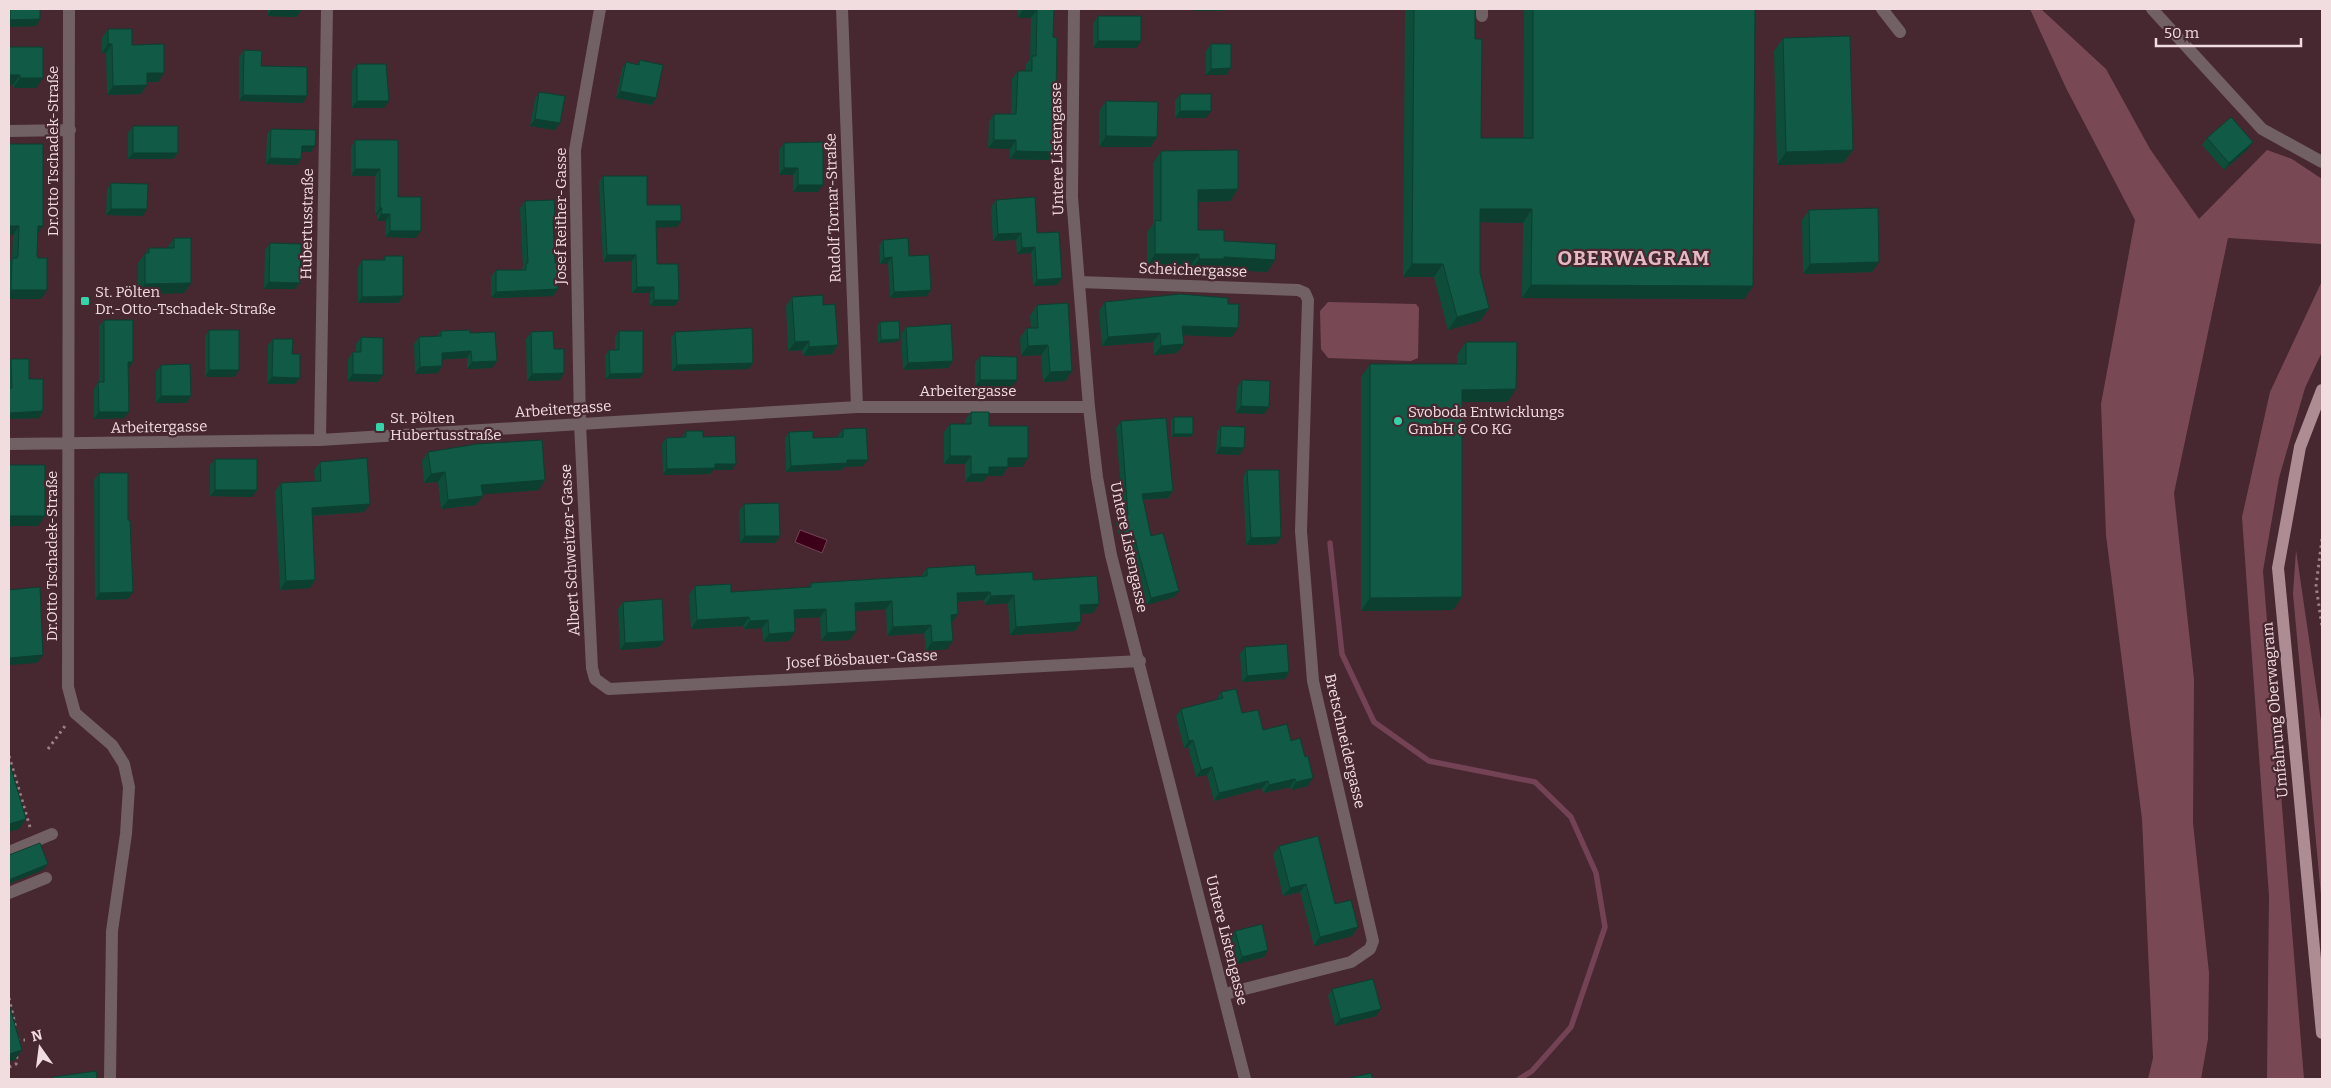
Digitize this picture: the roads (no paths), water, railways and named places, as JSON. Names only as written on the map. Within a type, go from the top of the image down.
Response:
[{"type":"main road","name":"Umfahrung Oberwagram","points":[[2322,390],[2300,446],[2278,568],[2322,1033]]},
{"type":"street","name":"Dr.Otto Tschadek-Straße","points":[[69,9],[68,687],[75,713],[112,745],[124,764],[129,786],[126,834],[112,931],[110,1079]]},
{"type":"street","name":"Hubertusstraße","points":[[320,440],[327,9]]},
{"type":"street","name":"Josef Reither-Gasse","points":[[580,424],[575,150],[600,9]]},
{"type":"street","name":"Rudolf Tornar-Straße","points":[[842,9],[856,407]]},
{"type":"street","name":"Untere Listengasse","points":[[1074,9],[1072,197],[1089,407],[1097,477],[1111,555],[1140,661],[1245,1079]]},
{"type":"street","points":[[1882,9],[1900,32]]},
{"type":"street","points":[[2152,9],[2262,130],[2322,162]]},
{"type":"street","points":[[9,132],[70,130]]},
{"type":"street","name":"Scheichergasse","points":[[1080,282],[1298,290],[1305,293]]},
{"type":"street","name":"Bretschneidergasse","points":[[1224,994],[1351,962],[1370,949],[1373,941],[1313,681],[1301,531],[1308,300],[1305,293]]},
{"type":"street","name":"Arbeitergasse","points":[[9,444],[68,445],[320,440],[856,407],[1089,407]]},
{"type":"street","name":"Albert Schweitzer-Gasse","points":[[580,424],[593,674]]},
{"type":"street","name":"Josef Bösbauer-Gasse","points":[[593,674],[598,682],[609,689],[1140,661]]},
{"type":"street","points":[[9,852],[52,834]]},
{"type":"street","points":[[9,892],[46,878]]},
{"type":"waterway","points":[[1330,543],[1342,654],[1374,722],[1429,761],[1535,782],[1571,817],[1596,873],[1605,927],[1571,1027],[1532,1071],[1519,1079]]},
{"type":"place","name":"St. Pölten Dr.-Otto-Tschadek-Straße","points":[[85,301]]},
{"type":"place","name":"Svoboda Entwicklungs GmbH & Co KG","points":[[1398,421]]},
{"type":"place","name":"St. Pölten Hubertusstraße","points":[[380,427]]},
{"type":"district","name":"OBERWAGRAM","points":[[1634,258]]}]
